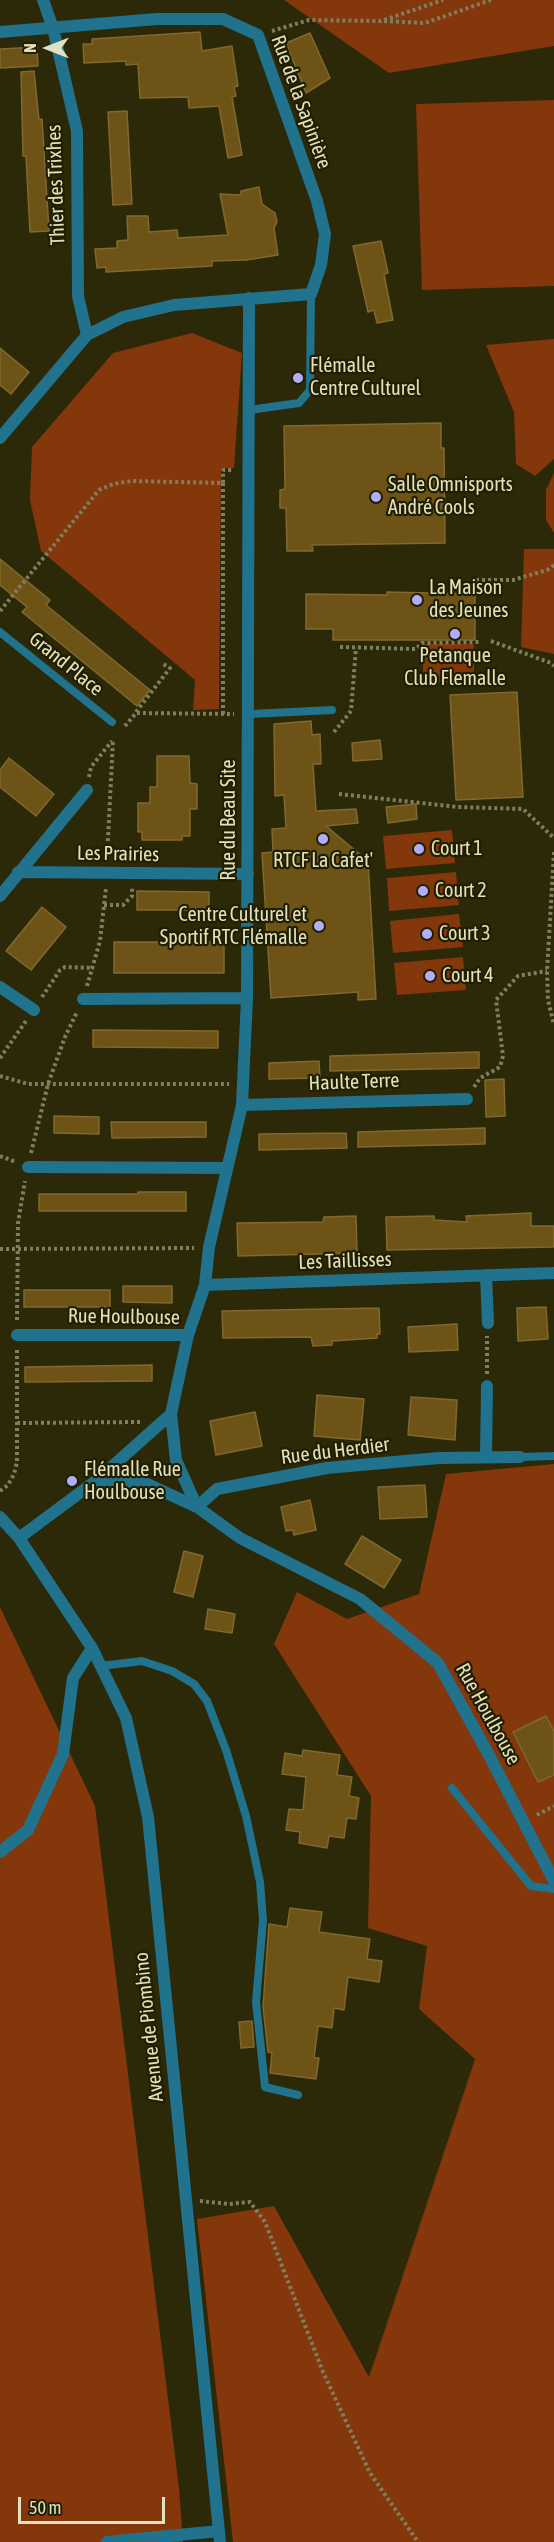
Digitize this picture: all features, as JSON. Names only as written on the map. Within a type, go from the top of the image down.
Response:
[{"type":"street","name":"Thier des Trixhes","points":[[43,0],[53,28],[77,131],[78,296],[87,335]]},
{"type":"street","name":"Rue de la Sapinière","points":[[0,32],[157,20],[223,19],[258,35],[317,201],[325,234],[321,265],[311,294]]},
{"type":"street","points":[[0,438],[87,335],[123,317],[174,305],[311,294]]},
{"type":"street","name":"Rue du Beau Site","points":[[188,1335],[205,1285],[209,1248],[245,1084],[250,714],[249,298]]},
{"type":"street","points":[[0,896],[87,790]]},
{"type":"street","name":"Les Prairies","points":[[18,872],[248,874]]},
{"type":"street","points":[[0,987],[34,1010]]},
{"type":"street","points":[[83,999],[247,998]]},
{"type":"street","name":"Haulte Terre","points":[[242,1105],[467,1099]]},
{"type":"street","points":[[28,1167],[227,1168]]},
{"type":"street","name":"Les Taillisses","points":[[205,1285],[554,1273]]},
{"type":"street","points":[[486,1275],[488,1323]]},
{"type":"street","name":"Rue Houlbouse","points":[[17,1335],[188,1335],[166,1418],[176,1460],[197,1507]]},
{"type":"street","points":[[486,1457],[487,1386]]},
{"type":"street","points":[[0,1517],[19,1538],[97,1480],[166,1418]]},
{"type":"street","name":"Rue du Herdier","points":[[197,1507],[217,1489],[327,1468],[520,1456]]},
{"type":"street","name":"Rue Houlbouse","points":[[97,1480],[145,1483],[197,1507],[240,1538],[360,1599],[438,1663],[554,1881]]},
{"type":"street","name":"Avenue de Piombino","points":[[19,1538],[92,1648],[126,1718],[148,1817],[220,2536]]},
{"type":"street","points":[[0,1852],[28,1830],[63,1754],[73,1678],[92,1648]]},
{"type":"street","points":[[107,2542],[220,2536]]},
{"type":"lane","points":[[249,410],[299,403],[310,390],[311,294]]},
{"type":"lane","name":"Grand Place","points":[[0,632],[112,722]]},
{"type":"lane","points":[[250,714],[332,710]]},
{"type":"lane","points":[[520,1456],[554,1456]]},
{"type":"lane","points":[[101,1666],[141,1661],[172,1671],[194,1684],[207,1701],[226,1750],[246,1816],[260,1882],[263,1920],[256,2002],[265,2087],[298,2095]]},
{"type":"lane","points":[[452,1788],[531,1886],[554,1889]]},
{"type":"path","points":[[381,21],[443,0]]},
{"type":"path","points":[[258,35],[309,20],[425,23],[491,0]]},
{"type":"path","points":[[223,714],[223,470],[249,470]]},
{"type":"path","points":[[0,611],[99,490],[112,484],[131,482],[223,483]]},
{"type":"path","points":[[476,580],[513,580],[547,570],[554,565]]},
{"type":"path","points":[[491,641],[554,666]]},
{"type":"path","points":[[340,647],[416,649],[422,643],[479,642]]},
{"type":"path","points":[[334,732],[351,711],[356,648]]},
{"type":"path","points":[[122,730],[170,668],[163,664]]},
{"type":"path","points":[[136,713],[250,714]]},
{"type":"path","points":[[87,790],[91,767],[118,735]]},
{"type":"path","points":[[107,866],[114,740]]},
{"type":"path","points":[[339,794],[458,807],[523,809],[554,838]]},
{"type":"path","points":[[554,852],[547,971],[548,1000],[554,1025]]},
{"type":"path","points":[[104,905],[118,906],[129,901],[132,896],[127,874]]},
{"type":"path","points":[[0,1491],[8,1485],[17,1462],[16,1249],[18,1223],[28,1167],[48,1084],[94,968],[106,882]]},
{"type":"path","points":[[467,1099],[480,1078],[500,1067],[503,1056],[496,1000],[518,976],[547,971]]},
{"type":"path","points":[[0,1076],[28,1084],[245,1084]]},
{"type":"path","points":[[0,1248],[209,1248]]},
{"type":"path","points":[[487,1386],[488,1323]]},
{"type":"path","points":[[17,1423],[166,1418]]},
{"type":"path","points":[[185,2199],[229,2204],[250,2202],[265,2222],[323,2372],[370,2473],[418,2542]]},
{"type":"shaded area","points":[[284,0],[554,0],[554,46],[389,73]]},
{"type":"shaded area","points":[[554,100],[554,286],[422,290],[416,104]]},
{"type":"shaded area","points":[[192,333],[242,353],[234,468],[221,468],[219,709],[193,710],[195,680],[41,551],[30,500],[32,447],[113,353]]},
{"type":"shaded area","points":[[554,339],[554,459],[535,476],[516,464],[514,412],[486,345]]},
{"type":"shaded area","points":[[554,473],[554,533],[546,520],[546,490]]},
{"type":"shaded area","points":[[524,549],[554,549],[554,654],[521,647]]},
{"type":"shaded area","points":[[423,644],[474,644],[474,682],[423,683]]},
{"type":"shaded area","name":"Court 1","points":[[452,830],[455,863],[386,869],[383,836]]},
{"type":"shaded area","name":"Court 2","points":[[456,872],[459,905],[389,911],[387,878]]},
{"type":"shaded area","name":"Court 3","points":[[459,914],[463,947],[393,953],[390,921]]},
{"type":"shaded area","name":"Court 4","points":[[463,957],[466,990],[397,995],[394,963]]},
{"type":"shaded area","points":[[554,1464],[554,2542],[233,2542],[197,2219],[274,2206],[369,2377],[475,2059],[419,2009],[427,1946],[368,1928],[371,1796],[274,1644],[297,1592],[347,1619],[419,1594],[446,1474]]},
{"type":"shaded area","points":[[0,1607],[95,1806],[179,2488],[183,2542],[0,2542]]},
{"type":"building","points":[[200,32],[202,51],[232,46],[238,86],[234,87],[236,96],[232,97],[242,155],[228,158],[219,106],[189,108],[188,97],[140,98],[138,64],[126,65],[126,61],[84,63],[83,44],[92,44],[92,39]]},
{"type":"building","points":[[310,33],[330,78],[306,93],[286,43]]},
{"type":"building","points":[[37,47],[38,66],[0,68],[0,49]]},
{"type":"building","points":[[34,71],[39,120],[42,119],[49,231],[30,232],[26,156],[23,156],[21,72]]},
{"type":"building","points":[[127,111],[132,204],[113,205],[108,112]]},
{"type":"building","points":[[259,187],[262,204],[275,213],[277,222],[274,228],[278,255],[246,260],[212,261],[212,266],[106,272],[106,267],[97,268],[95,249],[117,248],[117,241],[128,240],[127,216],[148,216],[149,232],[177,230],[178,238],[228,235],[220,194],[241,195],[241,191]]},
{"type":"building","points":[[381,241],[388,273],[384,274],[393,320],[377,323],[374,310],[368,312],[353,246]]},
{"type":"building","points":[[0,348],[29,372],[11,394],[0,385]]},
{"type":"building","name":"Salle Omnisports André Cools","points":[[441,423],[441,448],[444,448],[445,543],[312,545],[313,551],[287,551],[286,508],[280,508],[280,490],[285,489],[284,426]]},
{"type":"building","points":[[0,559],[50,600],[46,605],[150,690],[137,706],[22,612],[27,607],[0,585]]},
{"type":"building","points":[[387,592],[475,594],[475,640],[333,640],[333,629],[306,629],[306,594],[387,595]]},
{"type":"building","points":[[517,692],[523,797],[456,800],[450,695]]},
{"type":"building","name":"Centre Culturel et Sportif RTC Flémalle","points":[[311,721],[312,735],[320,734],[321,764],[313,764],[316,811],[356,809],[358,823],[326,826],[368,861],[376,999],[358,1000],[358,992],[271,998],[262,853],[273,852],[272,829],[286,828],[284,795],[275,796],[274,724]]},
{"type":"building","points":[[380,740],[382,759],[353,761],[352,743]]},
{"type":"building","points":[[157,756],[189,756],[190,783],[197,784],[197,809],[190,809],[190,836],[182,836],[182,840],[142,840],[142,832],[138,832],[138,803],[150,803],[150,787],[157,787]]},
{"type":"building","points":[[9,758],[54,794],[36,816],[0,787],[0,770]]},
{"type":"building","points":[[416,804],[417,819],[388,823],[386,807]]},
{"type":"building","points":[[137,891],[209,892],[209,910],[137,910]]},
{"type":"building","points":[[42,907],[66,927],[31,970],[6,951]]},
{"type":"building","points":[[114,942],[224,942],[224,973],[114,973]]},
{"type":"building","points":[[93,1030],[218,1031],[218,1048],[93,1047]]},
{"type":"building","points":[[479,1052],[479,1068],[330,1071],[330,1056]]},
{"type":"building","points":[[319,1061],[320,1078],[269,1079],[269,1063]]},
{"type":"building","points":[[504,1079],[505,1116],[486,1117],[485,1080]]},
{"type":"building","points":[[54,1116],[99,1117],[99,1134],[54,1133]]},
{"type":"building","points":[[111,1122],[206,1122],[206,1137],[112,1138]]},
{"type":"building","points":[[485,1128],[485,1144],[358,1147],[358,1132]]},
{"type":"building","points":[[346,1133],[347,1148],[259,1150],[259,1134]]},
{"type":"building","points":[[138,1192],[186,1192],[186,1211],[39,1211],[39,1194],[138,1194]]},
{"type":"building","points":[[531,1213],[531,1226],[554,1226],[554,1247],[387,1250],[386,1217],[434,1216],[434,1220],[467,1222],[466,1216]]},
{"type":"building","points":[[356,1216],[357,1253],[238,1256],[237,1223],[323,1222],[324,1217]]},
{"type":"building","points":[[123,1286],[172,1286],[172,1303],[123,1302]]},
{"type":"building","points":[[24,1290],[110,1290],[110,1307],[24,1307]]},
{"type":"building","points":[[546,1307],[548,1339],[518,1341],[517,1308]]},
{"type":"building","points":[[379,1308],[380,1334],[377,1334],[377,1338],[332,1341],[332,1345],[313,1346],[311,1337],[223,1338],[222,1311]]},
{"type":"building","points":[[457,1324],[458,1350],[409,1352],[408,1327]]},
{"type":"building","points":[[152,1365],[152,1381],[25,1382],[25,1367]]},
{"type":"building","points":[[317,1395],[364,1399],[360,1440],[314,1436]]},
{"type":"building","points":[[411,1397],[457,1400],[455,1440],[408,1435]]},
{"type":"building","points":[[255,1412],[262,1446],[216,1455],[210,1421]]},
{"type":"building","points":[[425,1485],[427,1517],[380,1519],[378,1487]]},
{"type":"building","points":[[310,1500],[316,1530],[294,1535],[293,1530],[286,1531],[281,1507]]},
{"type":"building","points":[[362,1536],[401,1560],[384,1588],[345,1564]]},
{"type":"building","points":[[184,1551],[203,1556],[193,1597],[174,1592]]},
{"type":"building","points":[[208,1609],[235,1614],[232,1633],[205,1629]]},
{"type":"building","points":[[546,1716],[554,1731],[554,1775],[538,1782],[513,1732]]},
{"type":"building","points":[[303,1750],[340,1755],[337,1775],[352,1777],[349,1796],[359,1798],[356,1819],[347,1818],[344,1838],[329,1836],[327,1848],[299,1843],[300,1832],[286,1830],[289,1809],[303,1810],[306,1777],[282,1774],[285,1753],[302,1756]]},
{"type":"building","points":[[290,1908],[322,1912],[319,1932],[370,1939],[367,1959],[382,1961],[379,1982],[348,1977],[344,2010],[334,2008],[332,2028],[318,2026],[314,2058],[319,2058],[316,2079],[270,2073],[272,2053],[268,2052],[263,2007],[269,1924],[287,1927]]},
{"type":"building","points":[[252,2021],[254,2047],[241,2048],[239,2022]]},
{"type":"place","name":"Flémalle Centre Culturel","points":[[298,378]]},
{"type":"place","name":"Salle Omnisports André Cools","points":[[376,497]]},
{"type":"place","name":"La Maison des Jeunes","points":[[417,600]]},
{"type":"place","name":"Petanque Club Flemalle","points":[[455,634]]},
{"type":"place","name":"RTCF La Cafet'","points":[[323,839]]},
{"type":"place","name":"Court 1","points":[[419,849]]},
{"type":"place","name":"Court 2","points":[[423,891]]},
{"type":"place","name":"Centre Culturel et Sportif RTC Flémalle","points":[[319,926]]},
{"type":"place","name":"Court 3","points":[[427,934]]},
{"type":"place","name":"Court 4","points":[[430,976]]},
{"type":"place","name":"Flémalle Rue Houlbouse","points":[[72,1481]]}]
